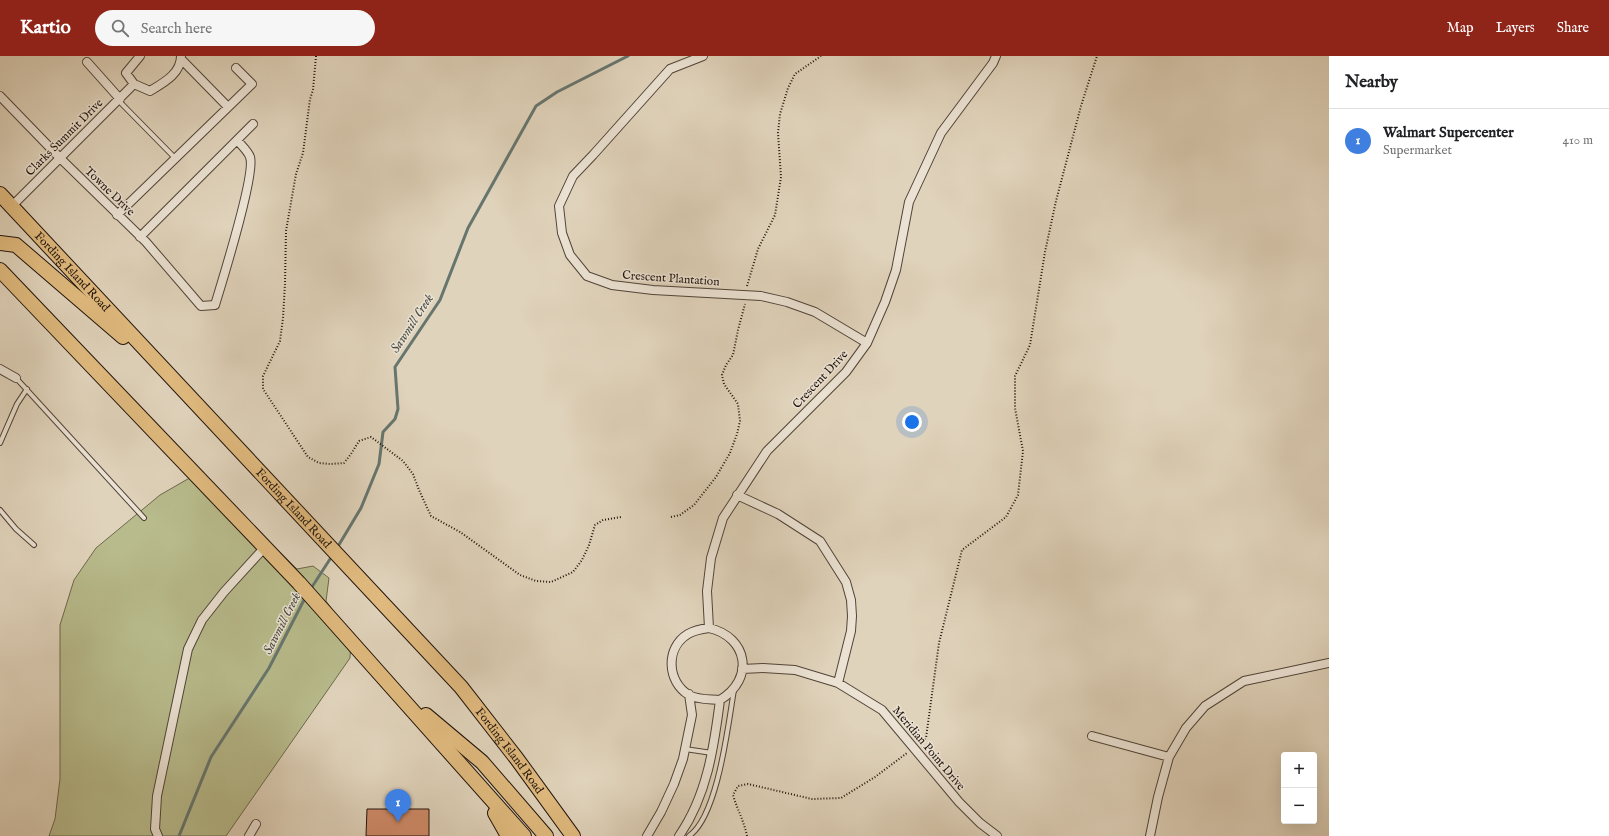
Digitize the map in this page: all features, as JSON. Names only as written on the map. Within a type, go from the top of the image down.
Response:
[{"type":"highway","name":"Fording Island Road","points":[[0,194],[6,204],[177,384],[461,688],[517,759],[573,836]]},
{"type":"highway","points":[[0,243],[16,245],[177,384]]},
{"type":"highway","points":[[0,270],[299,583],[524,836]]},
{"type":"highway","points":[[390,685],[482,762],[546,836]]},
{"type":"highway","points":[[473,779],[508,836]]},
{"type":"street","points":[[140,56],[126,73],[134,84],[150,91],[174,75],[181,58],[228,107]]},
{"type":"street","name":"Crescent Plantation","points":[[703,56],[670,69],[592,156],[572,176],[559,206],[562,233],[570,255],[587,276],[612,285],[653,290],[761,296],[786,302],[815,312],[867,343]]},
{"type":"street","name":"Crescent Drive","points":[[709,628],[707,591],[711,558],[723,518],[767,451],[846,372],[867,343],[885,302],[896,270],[909,202],[942,133],[993,63],[996,56]]},
{"type":"street","points":[[87,62],[119,99]]},
{"type":"street","points":[[118,215],[252,84],[236,68]]},
{"type":"street","name":"Clarks Summit Drive","points":[[6,204],[60,158],[134,84]]},
{"type":"street","name":"Towne Drive","points":[[0,96],[140,237],[201,306],[215,305],[241,211],[250,170],[250,157],[237,140]]},
{"type":"street","points":[[140,237],[253,124]]},
{"type":"street","points":[[0,369],[16,378]]},
{"type":"street","points":[[737,495],[778,514],[820,541],[846,582],[851,600],[851,631],[838,683]]},
{"type":"street","points":[[158,836],[156,828],[157,796],[188,649],[202,620],[224,592],[265,548]]},
{"type":"street","points":[[680,836],[697,803],[709,769],[720,700],[734,688],[742,669],[742,657],[738,646],[730,637],[720,631],[709,628],[697,630],[686,635],[678,643],[673,654],[671,665],[674,677],[680,687],[697,698],[720,700]]},
{"type":"street","points":[[1150,836],[1158,797],[1169,757],[1186,728],[1205,706],[1244,681],[1329,663]]},
{"type":"street","name":"Meridian Point Drive","points":[[742,669],[763,668],[795,670],[838,683],[882,710],[959,802],[980,824],[997,836]]},
{"type":"street","points":[[647,836],[661,812],[674,784],[685,749],[692,715],[689,694]]},
{"type":"street","points":[[1092,736],[1169,757]]},
{"type":"street","points":[[249,836],[256,824]]},
{"type":"lane","points":[[119,99],[176,158]]},
{"type":"lane","points":[[16,378],[144,518]]},
{"type":"lane","points":[[0,443],[17,404],[27,389]]},
{"type":"lane","points":[[0,510],[16,529],[34,545]]},
{"type":"lane","points":[[689,836],[705,816],[714,787],[725,747],[734,688]]},
{"type":"lane","points":[[685,749],[712,753]]},
{"type":"path","points":[[316,56],[304,153],[296,174],[286,231],[283,318],[280,341],[262,376],[262,389],[279,412],[293,437],[308,457],[319,463],[330,464],[344,463],[359,440],[370,437],[392,452],[407,466],[413,474],[431,516],[460,532],[520,575],[536,581],[551,582],[573,572],[582,560],[595,525],[603,520],[621,518]]},
{"type":"path","points":[[747,836],[745,825],[737,809],[733,795],[738,786],[748,784],[812,799],[841,798],[875,776],[926,738],[939,644],[962,550],[1006,518],[1018,495],[1023,451],[1015,408],[1015,376],[1030,345],[1045,252],[1056,200],[1081,106],[1097,56]]},
{"type":"green space","points":[[193,476],[202,476],[297,569],[313,566],[329,578],[326,601],[351,635],[350,658],[226,836],[49,836],[55,819],[60,779],[60,625],[74,580],[96,548],[160,495]]},
{"type":"building","points":[[367,809],[429,809],[429,836],[366,836]]},
{"type":"waterway","name":"Sawmill Creek","points":[[337,548],[361,508],[379,464],[383,432],[395,419],[398,409],[395,367],[440,300],[468,228],[536,106],[557,92],[628,56]]},
{"type":"waterway","name":"Sawmill Creek","points":[[310,590],[332,556]]},
{"type":"waterway","name":"Sawmill Creek","points":[[179,836],[211,757],[269,668],[306,596]]},
{"type":"place","name":"Walmart Supercenter","points":[[398,822]]}]
